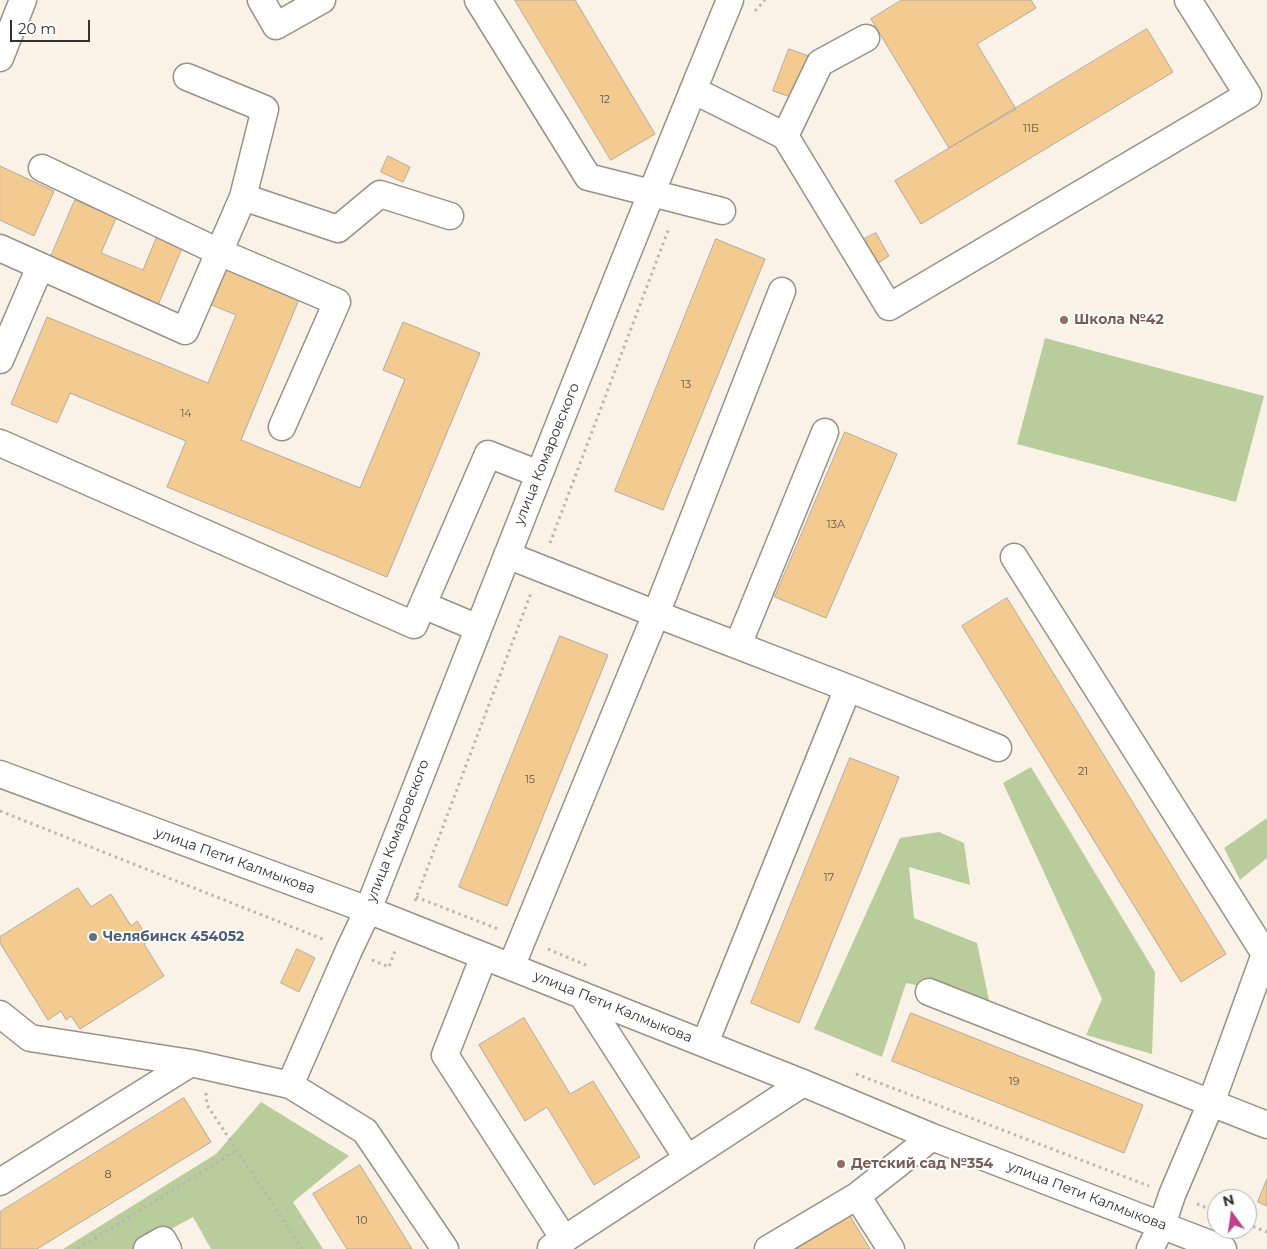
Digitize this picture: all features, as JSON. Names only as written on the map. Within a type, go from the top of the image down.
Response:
[{"type":"street","points":[[261,0],[276,26],[322,0]]},
{"type":"street","points":[[478,0],[588,177],[722,210]]},
{"type":"street","name":"улица Комаровского","points":[[290,1085],[368,910],[651,192],[730,0]]},
{"type":"street","points":[[693,90],[785,136],[889,307],[1248,95],[1188,0]]},
{"type":"street","points":[[0,58],[22,2]]},
{"type":"street","points":[[785,136],[820,64],[866,38]]},
{"type":"street","points":[[0,248],[185,331],[243,197],[265,109],[187,77]]},
{"type":"street","points":[[42,168],[219,252],[337,302],[282,428]]},
{"type":"street","points":[[243,197],[338,229],[380,194],[450,216]]},
{"type":"street","points":[[0,360],[40,267]]},
{"type":"street","points":[[511,967],[656,614],[782,291]]},
{"type":"street","points":[[738,645],[825,432]]},
{"type":"street","points":[[0,443],[414,625],[488,454],[539,474]]},
{"type":"street","points":[[507,555],[998,748]]},
{"type":"street","points":[[1014,557],[1265,954],[1211,1103],[1172,1195],[1162,1225],[1150,1249]]},
{"type":"street","points":[[423,605],[478,628]]},
{"type":"street","points":[[704,1043],[848,688]]},
{"type":"street","name":"улица Пети Калмыкова","points":[[0,774],[368,910],[704,1043],[932,1137],[1223,1249]]},
{"type":"street","points":[[484,956],[445,1055],[557,1244],[803,1083]]},
{"type":"street","points":[[930,992],[1267,1125]]},
{"type":"street","points":[[582,994],[687,1158]]},
{"type":"street","points":[[0,1014],[30,1038],[196,1064],[290,1085],[364,1131],[445,1249]]},
{"type":"street","points":[[0,1182],[196,1064]]},
{"type":"street","points":[[768,1249],[856,1196],[932,1137]]},
{"type":"street","points":[[856,1196],[891,1249]]},
{"type":"street","points":[[147,1249],[163,1240],[168,1249]]},
{"type":"path","points":[[416,897],[595,969]]},
{"type":"path","points":[[196,1064],[208,1105],[302,1249]]},
{"type":"path","points":[[852,1072],[1207,1208]]},
{"type":"path","points":[[78,1249],[237,1150]]},
{"type":"green space","points":[[1045,338],[1264,396],[1236,502],[1017,444]]},
{"type":"green space","points":[[1031,767],[1155,972],[1152,1054],[1086,1035],[1102,999],[1003,783]]},
{"type":"green space","points":[[1267,818],[1267,858],[1240,880],[1224,848]]},
{"type":"green space","points":[[939,832],[964,843],[970,885],[909,867],[914,918],[977,943],[989,1000],[906,983],[882,1057],[814,1029],[900,838]]},
{"type":"green space","points":[[261,1102],[349,1156],[293,1202],[323,1249],[211,1249],[193,1217],[135,1249],[63,1249],[216,1154]]},
{"type":"building","points":[[515,0],[575,0],[655,134],[611,160]]},
{"type":"building","points":[[902,0],[1031,0],[1036,8],[977,44],[1016,109],[949,148],[871,19]]},
{"type":"building","points":[[1147,29],[1173,72],[921,224],[895,181]]},
{"type":"building","points":[[789,49],[809,56],[794,98],[773,91]]},
{"type":"building","points":[[388,156],[410,167],[403,182],[381,172]]},
{"type":"building","points":[[0,166],[54,191],[34,236],[0,220]]},
{"type":"building","points":[[75,200],[116,218],[101,253],[143,270],[157,236],[183,246],[158,305],[50,259]]},
{"type":"building","points":[[876,233],[889,256],[878,263],[864,239]]},
{"type":"building","points":[[716,239],[765,259],[663,510],[615,491]]},
{"type":"building","points":[[224,261],[302,292],[241,440],[360,488],[405,379],[383,370],[403,322],[480,353],[387,577],[167,487],[186,441],[70,393],[57,423],[11,404],[47,317],[208,383],[236,315],[207,303]]},
{"type":"building","points":[[845,432],[897,454],[826,618],[775,597]]},
{"type":"building","points":[[1007,598],[1226,954],[1181,982],[962,626]]},
{"type":"building","points":[[560,636],[608,655],[507,906],[459,887]]},
{"type":"building","points":[[850,758],[899,777],[799,1023],[751,1003]]},
{"type":"building","points":[[78,888],[91,907],[111,894],[131,926],[137,921],[149,940],[144,944],[164,976],[80,1029],[71,1016],[66,1020],[61,1011],[48,1020],[0,943],[0,937]]},
{"type":"building","points":[[297,949],[315,958],[299,992],[281,983]]},
{"type":"building","points":[[911,1013],[1143,1105],[1124,1153],[892,1061]]},
{"type":"building","points":[[524,1018],[570,1094],[593,1081],[640,1157],[594,1185],[547,1107],[525,1121],[479,1045]]},
{"type":"building","points":[[184,1098],[211,1142],[37,1249],[0,1249],[0,1212]]},
{"type":"building","points":[[360,1165],[412,1249],[347,1249],[313,1194]]},
{"type":"building","points":[[1267,1179],[1267,1206],[1258,1202]]},
{"type":"building","points":[[850,1216],[870,1249],[796,1249]]},
{"type":"place","name":"Школа №42","points":[[1064,320]]},
{"type":"place","name":"Челябинск 454052","points":[[93,937]]},
{"type":"place","name":"Детский сад №354","points":[[841,1164]]}]
